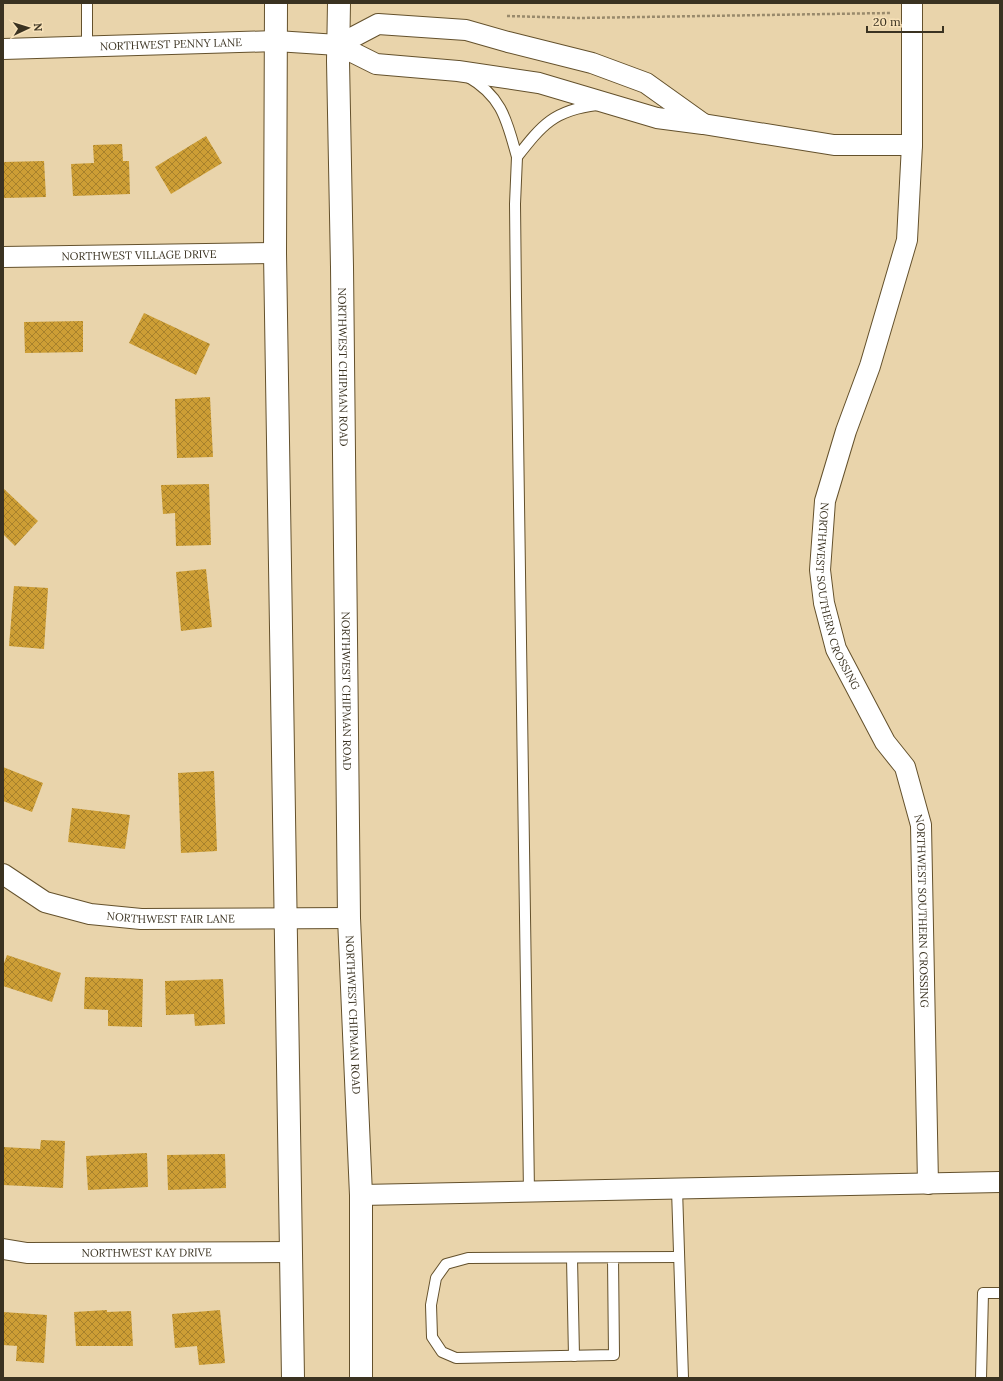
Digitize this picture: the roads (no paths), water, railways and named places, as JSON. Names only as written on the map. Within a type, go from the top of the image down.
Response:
[{"type":"main road","points":[[276,3],[275,253],[293,1378]]},
{"type":"main road","name":"NORTHWEST CHIPMAN ROAD","points":[[339,3],[338,45],[342,267],[349,918],[360,1195],[361,1378]]},
{"type":"street","name":"NORTHWEST SOUTHERN CROSSING","points":[[912,8],[912,145],[907,240],[870,366],[846,431],[825,501],[820,570],[824,603],[836,649],[885,742],[905,767],[921,825],[928,1184]]},
{"type":"street","points":[[338,45],[378,24],[466,30],[592,63],[646,83],[703,124]]},
{"type":"street","name":"NORTHWEST PENNY LANE","points":[[3,49],[276,41],[338,45]]},
{"type":"street","points":[[338,45],[376,64],[458,71],[539,83],[657,118],[834,144],[912,145]]},
{"type":"street","name":"NORTHWEST VILLAGE DRIVE","points":[[3,257],[275,253]]},
{"type":"street","name":"NORTHWEST FAIR LANE","points":[[3,874],[46,902],[90,914],[141,919],[349,918]]},
{"type":"street","points":[[360,1195],[1000,1182]]},
{"type":"street","name":"NORTHWEST KAY DRIVE","points":[[3,1249],[27,1254],[291,1252]]},
{"type":"lane","points":[[86,47],[87,3]]},
{"type":"lane","points":[[458,71],[484,88],[505,114],[517,158],[515,258],[529,1192]]},
{"type":"lane","points":[[517,158],[543,125],[558,115],[573,109],[607,104]]},
{"type":"lane","points":[[677,1189],[683,1378]]},
{"type":"lane","points":[[613,1258],[614,1356],[456,1358],[442,1352],[432,1337],[431,1305],[436,1278],[446,1264],[468,1258],[679,1257]]},
{"type":"lane","points":[[572,1258],[574,1356]]},
{"type":"lane","points":[[981,1378],[983,1293],[1000,1293]]}]
